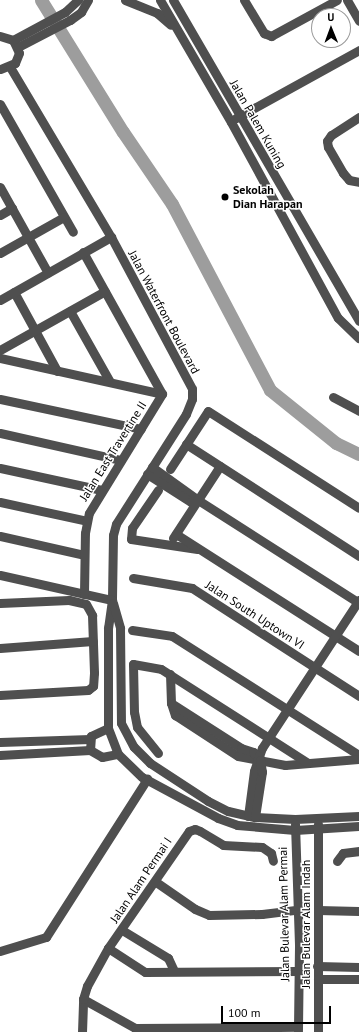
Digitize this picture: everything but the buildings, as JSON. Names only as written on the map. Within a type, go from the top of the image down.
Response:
[{"type":"street","points":[[68,16],[78,0]]},
{"type":"street","points":[[15,44],[68,16],[81,12],[88,0]]},
{"type":"street","name":"Jalan Palem Kuning","points":[[125,0],[157,13],[176,28]]},
{"type":"street","name":"Jalan Palem Kuning","points":[[160,0],[231,122],[338,318],[356,337]]},
{"type":"street","name":"Jalan Palem Kuning","points":[[172,0],[359,322]]},
{"type":"street","points":[[244,0],[264,33],[271,36],[337,0]]},
{"type":"street","points":[[347,0],[359,21]]},
{"type":"street","points":[[0,36],[15,44],[18,58],[10,67],[0,69]]},
{"type":"street","points":[[231,122],[240,115],[359,50]]},
{"type":"street","name":"Jalan Waterfront Boulevard","points":[[10,67],[110,237],[192,389],[192,399],[186,414],[116,524],[113,535],[112,600]]},
{"type":"street","points":[[0,104],[73,232]]},
{"type":"street","points":[[359,117],[331,135],[327,140],[328,147],[343,173],[349,180],[359,182]]},
{"type":"street","points":[[0,187],[48,273]]},
{"type":"street","points":[[0,215],[12,208]]},
{"type":"street","points":[[0,253],[64,217]]},
{"type":"street","points":[[0,300],[110,237]]},
{"type":"street","points":[[84,252],[162,394]]},
{"type":"street","points":[[0,350],[105,290]]},
{"type":"street","points":[[14,292],[57,371]]},
{"type":"street","points":[[70,310],[110,382]]},
{"type":"street","points":[[356,337],[359,326]]},
{"type":"street","points":[[0,358],[162,394]]},
{"type":"street","name":"Jalan East Travertine II","points":[[84,594],[84,555],[87,521],[102,490],[141,430],[162,394]]},
{"type":"street","points":[[333,396],[359,411]]},
{"type":"street","points":[[0,399],[141,430]]},
{"type":"street","points":[[170,469],[208,411],[359,508]]},
{"type":"street","points":[[0,433],[121,460]]},
{"type":"street","points":[[186,444],[359,556]]},
{"type":"street","points":[[169,544],[220,466]]},
{"type":"street","points":[[0,468],[102,490]]},
{"type":"street","points":[[150,471],[191,502],[198,500],[359,602],[269,738],[260,758],[262,772],[252,816]]},
{"type":"street","points":[[158,490],[132,528],[131,539],[200,549]]},
{"type":"street","points":[[0,502],[87,521]]},
{"type":"street","points":[[176,534],[359,652]]},
{"type":"street","points":[[0,536],[84,555]]},
{"type":"street","points":[[0,575],[112,600]]},
{"type":"street","name":"Jalan South Uptown VI","points":[[133,578],[192,588],[359,696]]},
{"type":"street","points":[[0,603],[69,600],[86,604],[92,615],[93,641],[93,683],[91,688],[0,695]]},
{"type":"street","points":[[112,600],[108,628],[108,728],[118,754],[147,779],[218,818],[237,825],[295,830],[359,826]]},
{"type":"street","points":[[112,600],[120,628],[121,723],[134,747],[168,776],[208,801],[228,811],[252,816],[295,819],[359,816]]},
{"type":"street","points":[[132,630],[172,636],[359,755]]},
{"type":"street","points":[[0,648],[93,641]]},
{"type":"street","points":[[158,753],[138,727],[134,712],[133,664],[161,669],[170,674],[308,763]]},
{"type":"street","points":[[170,674],[171,703],[176,715],[238,756],[260,758],[285,764],[359,759]]},
{"type":"street","points":[[90,750],[90,739],[94,734],[108,728]]},
{"type":"street","points":[[0,742],[90,739]]},
{"type":"street","points":[[0,755],[90,750],[102,757],[118,754]]},
{"type":"street","points":[[0,951],[46,937],[147,779]]},
{"type":"street","name":"Jalan Bulevar Alam Indah","points":[[315,818],[318,828],[318,1032]]},
{"type":"street","name":"Jalan Bulevar Alam Permai","points":[[295,819],[298,1030]]},
{"type":"street","name":"Jalan Alam Permai I","points":[[82,1032],[83,999],[108,948],[192,829],[200,831],[223,845],[262,848],[271,853],[273,861]]},
{"type":"street","points":[[337,861],[343,853],[359,851]]},
{"type":"street","points":[[156,882],[195,909],[209,914],[262,914],[296,910]]},
{"type":"street","points":[[318,910],[359,911]]},
{"type":"street","points":[[122,930],[168,958],[174,971]]},
{"type":"street","points":[[108,948],[145,972],[298,971]]},
{"type":"street","points":[[317,966],[359,967]]},
{"type":"street","points":[[318,980],[359,979]]},
{"type":"street","points":[[83,999],[135,1030],[298,1030]]},
{"type":"waterway","points":[[41,0],[123,132],[172,204],[270,390],[336,443],[359,454]]},
{"type":"place","name":"Sekolah Dian Harapan","points":[[225,197]]}]
